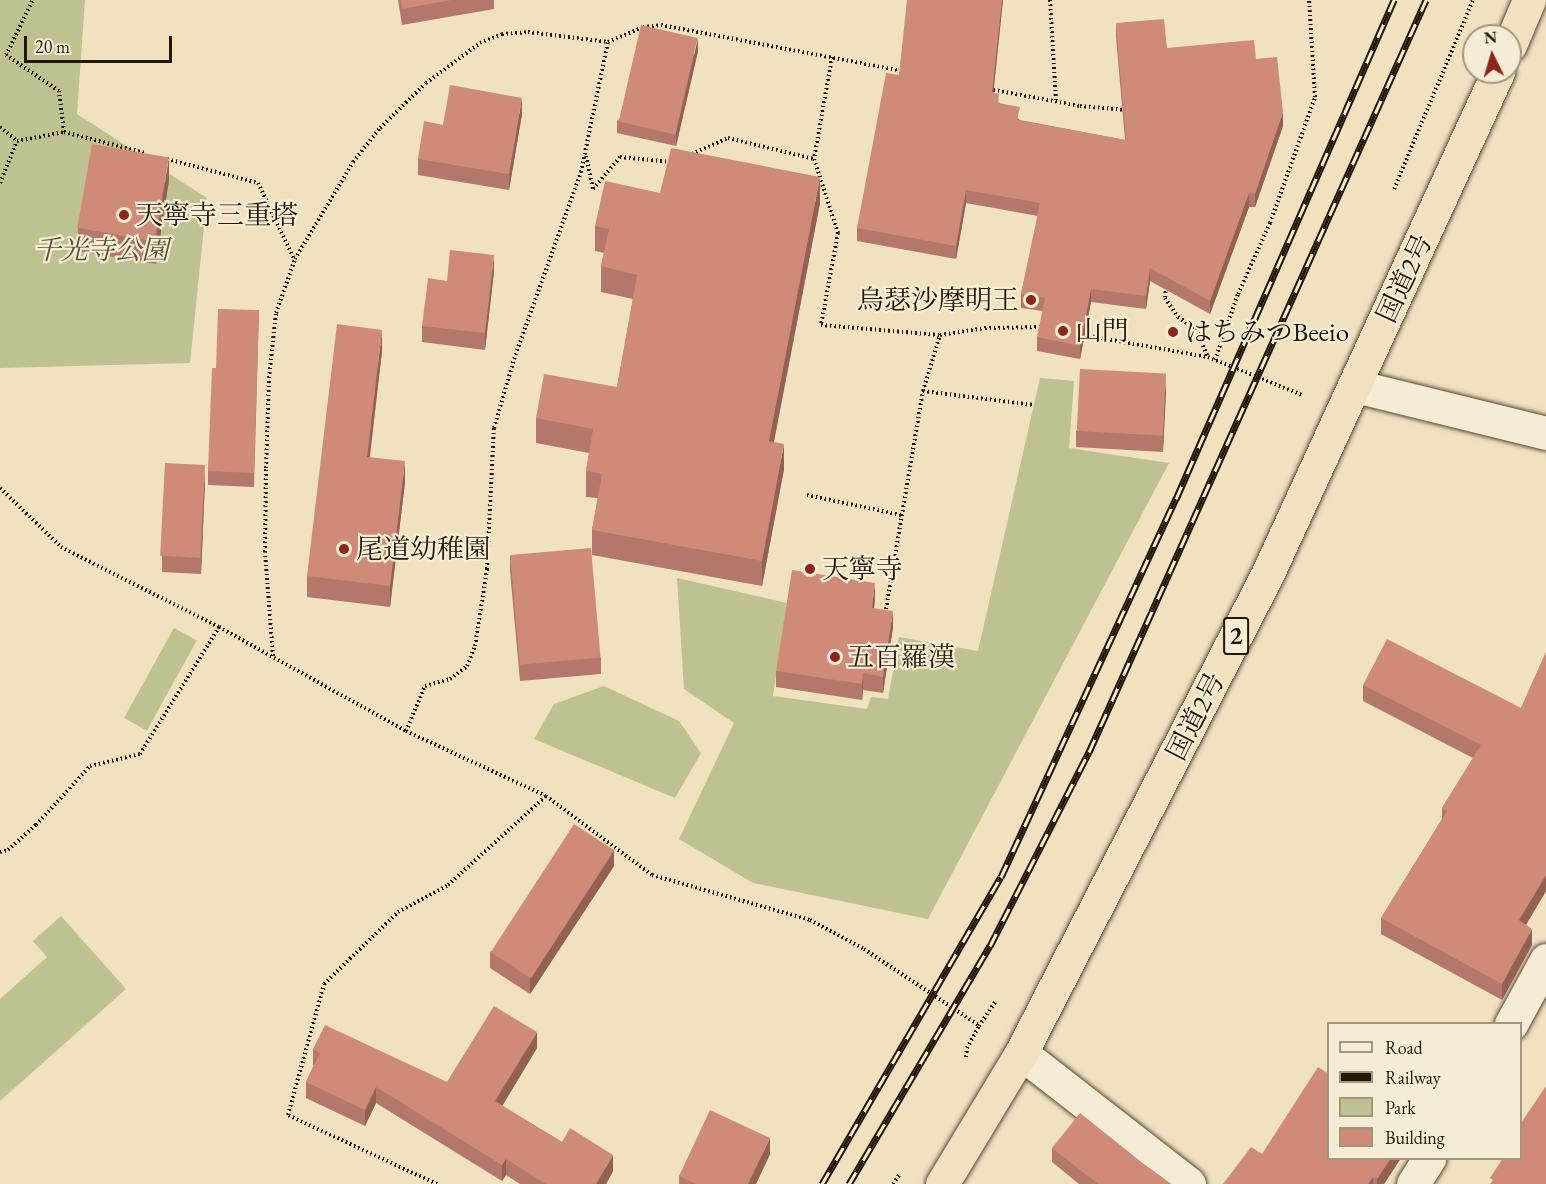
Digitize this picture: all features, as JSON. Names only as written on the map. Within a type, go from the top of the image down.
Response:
[{"type":"highway","points":[[1519,24],[1529,0]]},
{"type":"highway","name":"国道2号","points":[[948,1181],[1022,1053],[1267,575],[1493,84]]},
{"type":"street","points":[[1355,386],[1546,433]]},
{"type":"street","points":[[1512,1022],[1546,960]]},
{"type":"street","points":[[1022,1053],[1189,1184]]},
{"type":"street","points":[[1413,1184],[1428,1160]]},
{"type":"path","points":[[33,0],[6,55],[59,91],[64,132]]},
{"type":"path","points":[[1050,0],[1056,102]]},
{"type":"path","points":[[1215,360],[1238,294],[1270,223],[1315,97],[1309,0]]},
{"type":"path","points":[[1389,200],[1436,83],[1473,0]]},
{"type":"path","points":[[273,656],[265,552],[269,378],[276,313],[295,259],[353,162],[380,128],[426,83],[480,43],[502,34],[528,32],[608,42],[643,27],[677,26],[910,73]]},
{"type":"path","points":[[406,730],[425,686],[450,679],[467,666],[475,646],[487,569],[494,428],[514,359],[570,204],[585,152],[608,42]]},
{"type":"path","points":[[832,57],[814,159],[838,233],[820,325],[940,335],[985,328],[1042,327]]},
{"type":"path","points":[[977,86],[1056,102],[1139,111]]},
{"type":"path","points":[[0,127],[17,141]]},
{"type":"path","points":[[17,141],[64,132],[258,183],[295,259]]},
{"type":"path","points":[[585,152],[593,189],[620,157],[672,162],[728,138],[814,159]]},
{"type":"path","points":[[0,183],[17,141]]},
{"type":"path","points":[[1166,286],[1165,298],[1178,317],[1196,329],[1208,357]]},
{"type":"path","points":[[886,609],[923,391],[940,335]]},
{"type":"path","points":[[1084,335],[1208,357],[1306,396]]},
{"type":"path","points":[[923,391],[1034,405]]},
{"type":"path","points":[[0,488],[61,547],[219,627],[406,730],[546,796],[652,875],[810,920],[864,949],[1022,1053]]},
{"type":"path","points":[[807,495],[901,515]]},
{"type":"path","points":[[0,852],[8,850],[36,825],[90,766],[140,754],[219,627]]},
{"type":"path","points":[[437,1184],[288,1115],[324,984],[398,912],[448,885],[546,796]]},
{"type":"path","points":[[965,1065],[967,1048],[979,1026],[996,1001],[1003,997]]},
{"type":"path","points":[[893,1184],[899,1174]]},
{"type":"green space","name":"千光寺公園","points":[[0,0],[85,0],[77,114],[207,198],[190,363],[0,368]]},
{"type":"green space","points":[[1040,378],[1074,381],[1069,448],[1169,463],[928,919],[753,883],[679,839],[734,723],[684,689],[677,578],[787,603],[773,696],[867,709],[871,697],[888,699],[899,637],[978,651]]},
{"type":"green space","points":[[174,628],[197,641],[147,731],[124,718]]},
{"type":"green space","points":[[604,686],[679,721],[701,753],[675,798],[534,739],[554,704]]},
{"type":"green space","points":[[61,916],[126,989],[0,1101],[0,999],[47,957],[33,941]]},
{"type":"building","points":[[401,0],[451,0],[402,9]]},
{"type":"building","points":[[907,0],[1002,0],[992,92],[999,94],[998,103],[1020,107],[1017,120],[1126,140],[1116,23],[1164,19],[1167,48],[1254,40],[1256,59],[1277,57],[1283,112],[1255,194],[1249,193],[1210,301],[1150,268],[1146,296],[1091,289],[1080,346],[1037,337],[1045,298],[1021,294],[1040,203],[966,190],[956,246],[857,228],[886,73],[899,75]]},
{"type":"building","points":[[641,25],[698,38],[675,135],[619,121]]},
{"type":"building","points":[[450,85],[522,98],[509,174],[418,159],[424,121],[443,125]]},
{"type":"building","name":"天寧寺三重塔","points":[[92,144],[169,158],[154,241],[77,228]]},
{"type":"building","points":[[671,148],[820,177],[769,441],[784,444],[762,561],[592,530],[602,474],[586,471],[593,429],[536,418],[544,374],[617,387],[637,275],[601,266],[609,229],[595,226],[605,181],[660,193]]},
{"type":"building","points":[[450,250],[494,255],[485,333],[422,326],[428,278],[447,281]]},
{"type":"building","points":[[218,309],[259,310],[254,473],[208,471],[212,368],[216,368]]},
{"type":"building","points":[[337,324],[382,330],[367,457],[405,461],[390,586],[307,576]]},
{"type":"building","points":[[1080,369],[1166,374],[1163,435],[1077,431]]},
{"type":"building","points":[[165,463],[205,465],[200,558],[160,556]]},
{"type":"building","points":[[591,548],[601,658],[520,665],[510,555]]},
{"type":"building","name":"五百羅漢","points":[[792,570],[875,583],[872,608],[893,611],[883,677],[863,673],[862,684],[776,671]]},
{"type":"building","points":[[1387,639],[1521,708],[1546,652],[1546,875],[1519,920],[1532,929],[1502,984],[1381,918],[1447,811],[1442,808],[1481,745],[1363,685]]},
{"type":"building","points":[[574,824],[614,850],[531,978],[491,952]]},
{"type":"building","points":[[494,1006],[537,1032],[495,1101],[562,1142],[570,1128],[613,1155],[596,1184],[546,1184],[506,1159],[502,1165],[376,1087],[365,1110],[306,1082],[320,1053],[313,1049],[325,1025],[447,1082]]},
{"type":"building","points":[[1318,1067],[1327,1073],[1327,1160],[1390,1160],[1377,1179],[1373,1177],[1368,1184],[1223,1184],[1251,1147],[1262,1154]]},
{"type":"building","points":[[1546,1086],[1546,1184],[1490,1184],[1493,1180],[1490,1178],[1502,1160],[1522,1160],[1522,1122]]},
{"type":"building","points":[[710,1110],[770,1138],[748,1184],[696,1184],[679,1176]]},
{"type":"building","points":[[1080,1113],[1171,1184],[1098,1184],[1052,1148]]},
{"type":"railway","points":[[822,1184],[1001,877],[1176,499],[1394,0]]},
{"type":"railway","points":[[849,1184],[990,946],[1089,752],[1426,0]]},
{"type":"place","name":"天寧寺三重塔","points":[[124,215]]},
{"type":"place","name":"烏瑟沙摩明王","points":[[1031,300]]},
{"type":"place","name":"山門","points":[[1063,331]]},
{"type":"place","name":"はちみつBeeio","points":[[1173,332]]},
{"type":"place","name":"尾道幼稚園","points":[[344,549]]},
{"type":"place","name":"天寧寺","points":[[810,569]]},
{"type":"place","name":"五百羅漢","points":[[835,657]]}]
